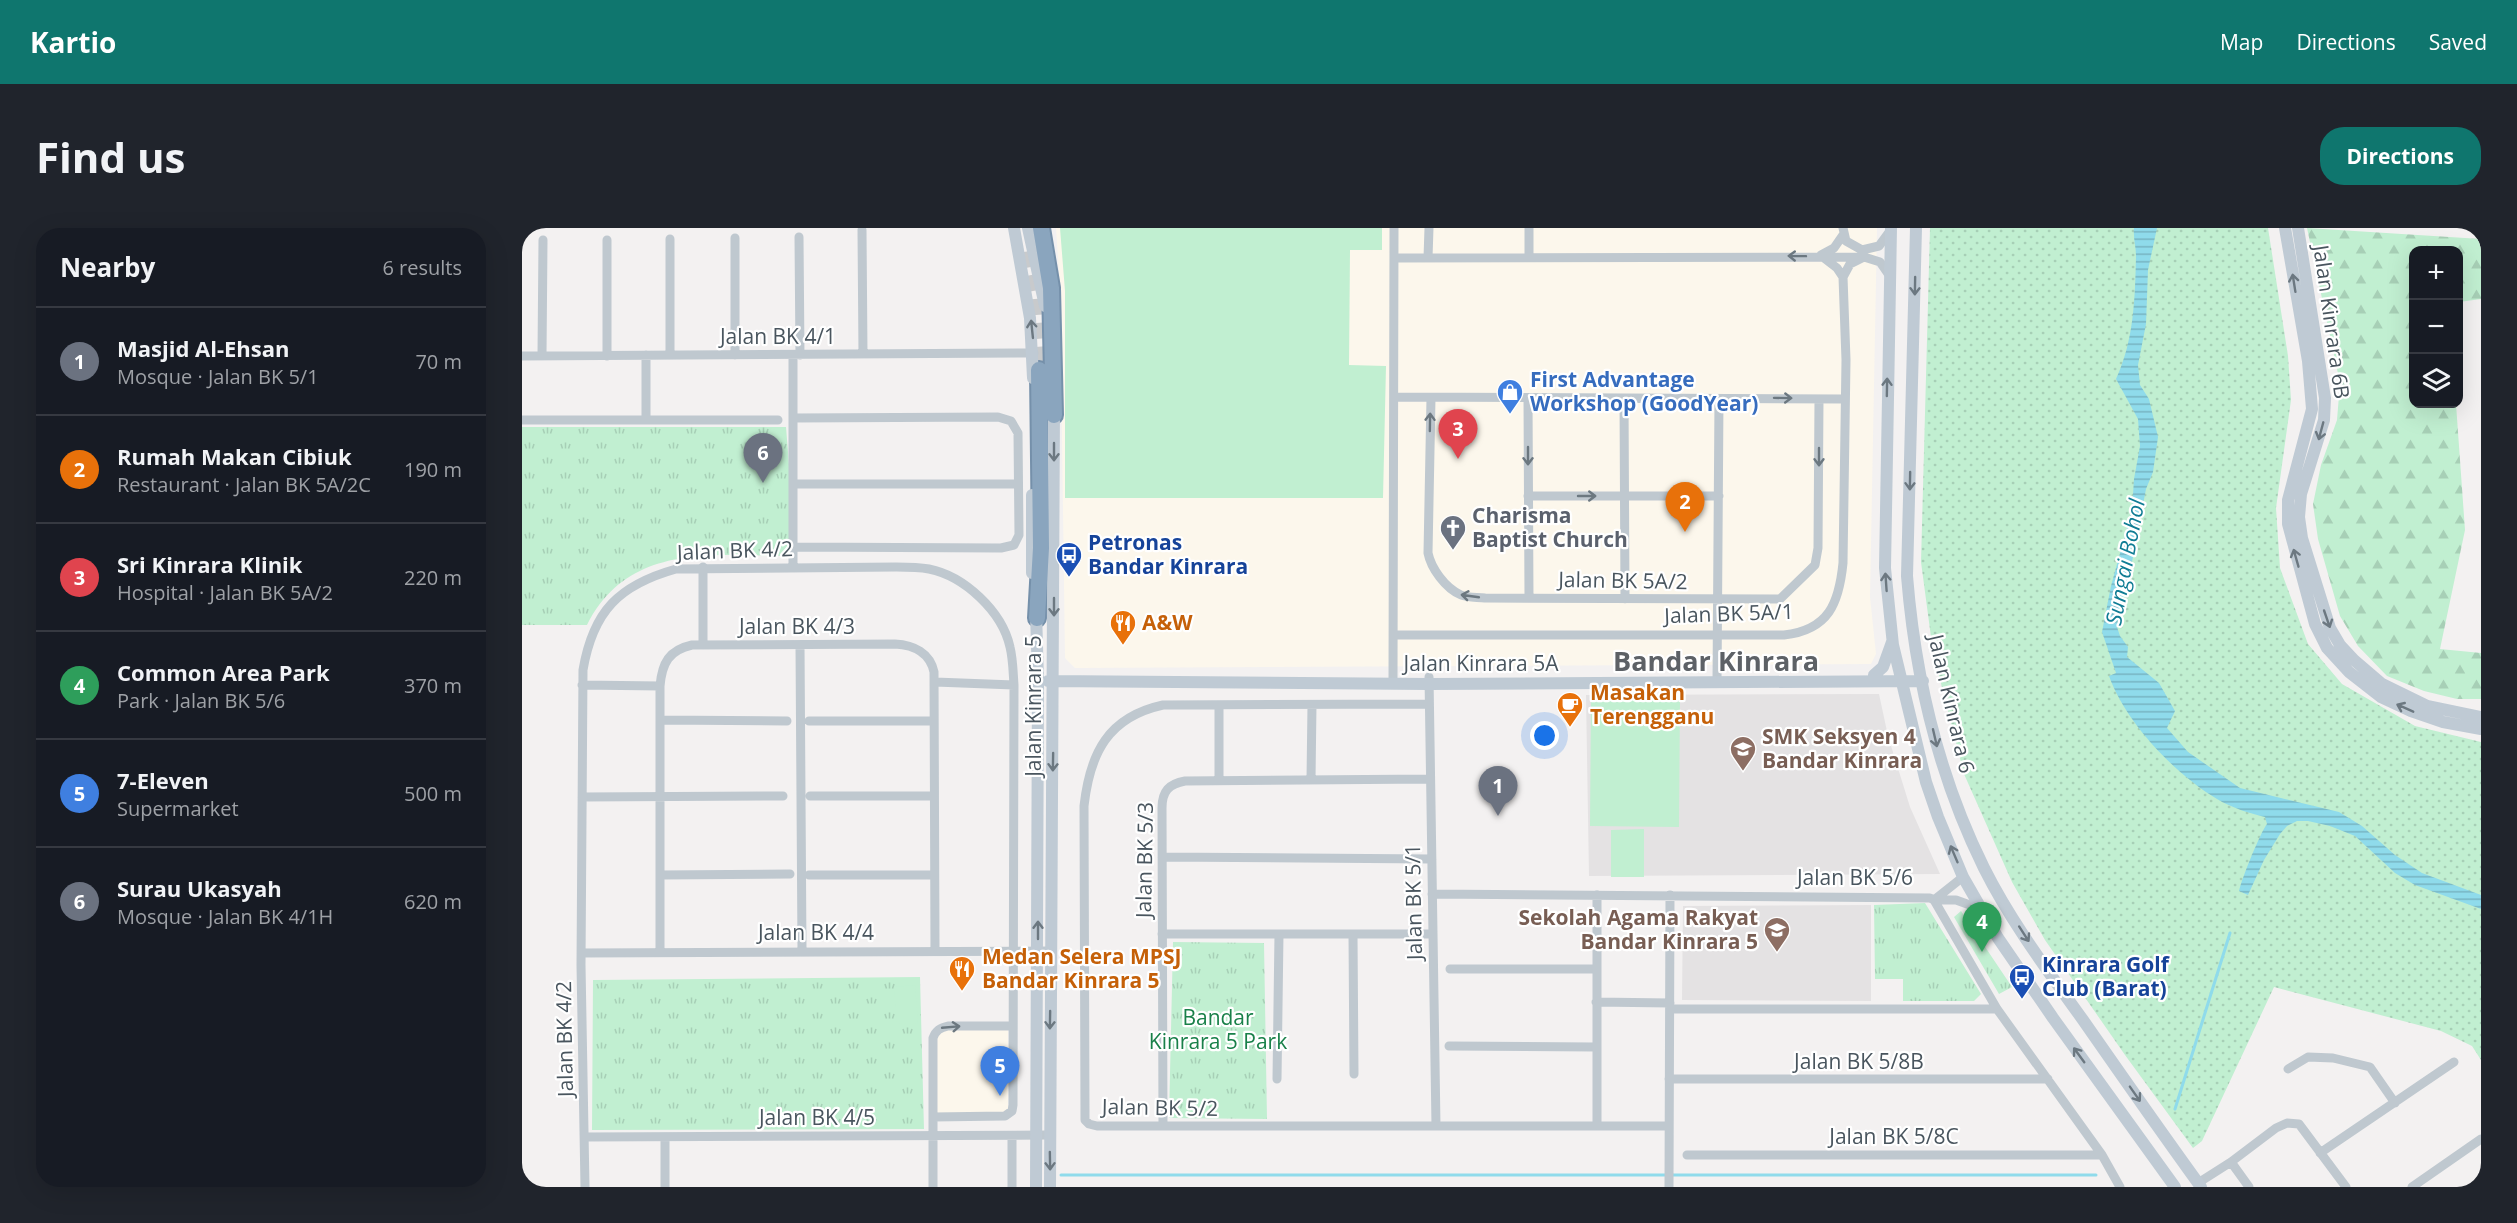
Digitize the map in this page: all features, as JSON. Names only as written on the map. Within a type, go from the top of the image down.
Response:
[{"type":"highway","points":[[1041,228],[1052,288],[1054,415]]},
{"type":"highway","points":[[1037,618],[1041,583],[1039,370]]},
{"type":"main road","name":"Jalan Kinrara 5","points":[[1014,228],[1034,353],[1032,597],[1037,618],[1045,952]]},
{"type":"main road","name":"Jalan Kinrara 5","points":[[1028,228],[1047,318],[1054,415],[1054,679],[1045,952],[1043,1135],[1036,1187]]},
{"type":"main road","name":"Jalan Kinrara 6","points":[[1891,228],[1885,568],[1892,640],[1926,782],[1938,817],[1964,877],[1982,909],[2041,1001],[2172,1183]]},
{"type":"main road","name":"Jalan Kinrara 6","points":[[1916,228],[1907,576],[1911,617],[1938,750],[1984,868],[2051,975],[2198,1186]]},
{"type":"main road","name":"Jalan Kinrara 6B","points":[[2285,228],[2308,361],[2312,409],[2288,500],[2288,524],[2315,624],[2327,648],[2349,672],[2381,697],[2443,722],[2481,729]]},
{"type":"main road","name":"Jalan Kinrara 6B","points":[[2298,228],[2325,398],[2324,420],[2301,494],[2299,517],[2302,538],[2330,628],[2340,645],[2382,684],[2427,706],[2481,717]]},
{"type":"main road","points":[[1892,640],[1883,667],[1875,678],[1906,705]]},
{"type":"main road","points":[[1053,704],[1075,679],[1058,666],[1054,658]]},
{"type":"main road","name":"Jalan Kinrara 5A","points":[[1038,678],[1429,680],[1922,678]]},
{"type":"main road","name":"Jalan Kinrara 5","points":[[1043,1135],[1050,1187]]},
{"type":"main road","points":[[2172,1183],[2198,1186]]},
{"type":"street","points":[[1394,228],[1394,680]]},
{"type":"street","points":[[1428,258],[1429,228]]},
{"type":"street","points":[[1529,228],[1529,257]]},
{"type":"street","points":[[1843,232],[1851,246],[1869,250],[1879,246],[1891,228]]},
{"type":"street","points":[[2475,228],[2481,231]]},
{"type":"street","points":[[862,230],[863,354]]},
{"type":"street","points":[[1819,256],[1834,248],[1843,232]]},
{"type":"street","points":[[793,567],[799,237]]},
{"type":"street","points":[[735,238],[735,355]]},
{"type":"street","points":[[670,239],[670,355]]},
{"type":"street","points":[[542,356],[543,240]]},
{"type":"street","points":[[607,240],[607,356]]},
{"type":"street","points":[[1819,256],[1833,264],[1843,277],[1850,264],[1864,257]]},
{"type":"street","points":[[1394,258],[1864,257],[1880,262],[1889,275]]},
{"type":"street","name":"Jalan BK 5A/1","points":[[1394,635],[1794,633],[1806,630],[1824,618],[1837,600],[1843,562],[1845,399],[1843,277]]},
{"type":"street","name":"Jalan BK 4/1","points":[[522,356],[1034,353]]},
{"type":"street","points":[[646,355],[646,420]]},
{"type":"street","points":[[1394,397],[1845,399]]},
{"type":"street","name":"Jalan BK 5A/2","points":[[1431,398],[1428,541],[1431,564],[1450,586],[1464,596],[1719,600],[1780,599],[1815,565],[1819,527],[1819,399]]},
{"type":"street","points":[[1528,398],[1529,598]]},
{"type":"street","points":[[1624,398],[1624,599]]},
{"type":"street","points":[[1717,679],[1719,399]]},
{"type":"street","points":[[793,547],[1001,548],[1014,544],[1018,535],[1018,433],[1011,421],[998,417],[794,417]]},
{"type":"street","points":[[522,420],[778,420]]},
{"type":"street","points":[[794,484],[1018,484]]},
{"type":"street","points":[[1528,496],[1719,496]]},
{"type":"street","points":[[703,567],[703,645]]},
{"type":"street","name":"Jalan BK 4/2","points":[[585,1187],[582,685],[589,643],[608,605],[628,589],[650,576],[676,569],[793,567],[929,569],[954,579],[980,598],[997,618],[1010,645],[1014,685],[1013,1105],[1009,1114],[1000,1117],[933,1117]]},
{"type":"street","name":"Jalan BK 4/3","points":[[660,952],[660,686],[665,661],[673,652],[682,647],[703,645],[900,644],[911,646],[927,656],[933,664],[935,682],[935,951]]},
{"type":"street","points":[[800,645],[802,951]]},
{"type":"street","name":"Jalan BK 5/1","points":[[1429,680],[1436,1126]]},
{"type":"street","points":[[935,682],[1014,685]]},
{"type":"street","points":[[582,685],[660,686]]},
{"type":"street","name":"Jalan BK 5/2","points":[[1429,704],[1164,705],[1147,708],[1134,715],[1104,741],[1097,751],[1087,777],[1084,806],[1085,1120],[1097,1126],[1670,1126]]},
{"type":"street","points":[[1311,705],[1311,780]]},
{"type":"street","points":[[1219,706],[1219,780]]},
{"type":"street","points":[[660,720],[787,721]]},
{"type":"street","points":[[809,721],[934,721]]},
{"type":"street","name":"Jalan BK 5/3","points":[[1164,1126],[1162,808],[1164,792],[1169,786],[1177,783],[1219,780],[1430,779]]},
{"type":"street","points":[[582,797],[783,796]]},
{"type":"street","points":[[810,796],[934,796]]},
{"type":"street","points":[[1162,857],[1432,858]]},
{"type":"street","points":[[660,874],[790,874]]},
{"type":"street","points":[[809,875],[934,875]]},
{"type":"street","points":[[1934,900],[1964,877]]},
{"type":"street","name":"Jalan BK 5/6","points":[[1432,894],[1925,896],[1934,900],[1997,1009],[2102,1155],[2120,1187]]},
{"type":"street","points":[[1597,895],[1595,1047],[1597,1126]]},
{"type":"street","points":[[1670,895],[1670,1183]]},
{"type":"street","points":[[1934,900],[1956,900],[1982,909]]},
{"type":"street","points":[[1162,933],[1433,933]]},
{"type":"street","points":[[1277,1079],[1279,933]]},
{"type":"street","points":[[1353,933],[1354,1074]]},
{"type":"street","name":"Jalan BK 4/4","points":[[582,953],[1045,952]]},
{"type":"street","points":[[1450,969],[1596,969]]},
{"type":"street","points":[[1596,1002],[1670,1006],[1997,1009]]},
{"type":"street","points":[[933,1187],[933,1038],[939,1029],[948,1026],[1012,1026]]},
{"type":"street","points":[[1449,1046],[1595,1047]]},
{"type":"street","points":[[2288,1069],[2308,1057],[2333,1058],[2370,1067],[2395,1103]]},
{"type":"street","points":[[2320,1153],[2454,1062]]},
{"type":"street","name":"Jalan BK 5/8B","points":[[1670,1079],[2048,1079]]},
{"type":"street","points":[[2198,1186],[2276,1128],[2287,1123],[2299,1124],[2346,1187]]},
{"type":"street","name":"Jalan BK 4/5","points":[[585,1137],[1043,1135]]},
{"type":"street","points":[[1012,1136],[1012,1187]]},
{"type":"street","points":[[665,1137],[665,1187]]},
{"type":"street","points":[[2412,1187],[2481,1139]]},
{"type":"street","name":"Jalan BK 5/8C","points":[[1687,1155],[2102,1155]]},
{"type":"street","points":[[2231,1162],[2249,1187]]},
{"type":"shaded area","points":[[1056,228],[1877,228],[1870,597],[1876,654],[1871,664],[1075,668],[1065,658],[1060,287]]},
{"type":"shaded area","name":"SMK Seksyen 4 Bandar Kinrara","points":[[1879,694],[1888,736],[1910,807],[1940,874],[1589,876],[1586,695]]},
{"type":"shaded area","name":"Sekolah Agama Rakyat Bandar Kinrara 5","points":[[1871,905],[1871,1001],[1682,1000],[1683,906]]},
{"type":"shaded area","points":[[1008,1029],[1008,1111],[1004,1113],[937,1113],[937,1039],[939,1033],[948,1030]]},
{"type":"green space","points":[[1060,228],[1382,228],[1382,250],[1350,250],[1349,365],[1386,366],[1383,498],[1065,498],[1065,291]]},
{"type":"green space","points":[[1930,228],[2268,228],[2288,356],[2291,400],[2276,508],[2280,568],[2308,644],[2342,684],[2415,726],[2481,742],[2481,1060],[2472,1046],[2441,1031],[2274,987],[2202,1141],[2193,1148],[2045,940],[2012,882],[1964,774],[1933,652],[1921,562]]},
{"type":"green space","points":[[2307,228],[2481,239],[2481,299],[2463,301],[2463,246],[2409,246],[2409,408],[2456,408],[2465,530],[2440,649],[2481,653],[2481,699],[2457,699],[2424,691],[2387,676],[2358,646],[2340,616],[2318,539],[2313,504],[2321,465],[2337,420],[2340,383]]},
{"type":"green space","points":[[522,427],[786,427],[793,514],[786,556],[700,556],[673,560],[648,567],[625,580],[604,599],[587,625],[522,625]]},
{"type":"green space","points":[[1591,698],[1680,699],[1679,827],[1590,826]]},
{"type":"green space","points":[[1644,829],[1644,877],[1611,877],[1611,830]]},
{"type":"green space","points":[[1925,903],[1981,994],[1974,1001],[1903,1001],[1903,979],[1875,979],[1874,905]]},
{"type":"green space","points":[[1961,911],[2012,987],[1999,994],[1954,917]]},
{"type":"green space","name":"Bandar Kinrara 5 Park","points":[[1173,942],[1264,943],[1267,1119],[1169,1118]]},
{"type":"green space","points":[[920,977],[924,1129],[592,1130],[593,980]]},
{"type":"green space","points":[[915,985],[918,1023],[897,1024],[894,987]]},
{"type":"water","name":"Sungai Bohol","points":[[2134,228],[2157,228],[2148,270],[2146,324],[2138,365],[2140,385],[2149,399],[2158,437],[2153,472],[2146,489],[2132,562],[2119,611],[2117,627],[2128,647],[2127,657],[2159,683],[2175,711],[2167,728],[2188,752],[2240,788],[2339,812],[2362,826],[2395,855],[2422,873],[2481,895],[2481,909],[2415,885],[2395,873],[2355,836],[2330,826],[2308,821],[2297,821],[2287,826],[2264,860],[2248,895],[2239,891],[2260,836],[2267,824],[2265,817],[2223,802],[2185,776],[2154,746],[2127,712],[2117,694],[2109,676],[2116,673],[2102,632],[2111,586],[2132,510],[2134,479],[2140,446],[2138,419],[2116,379],[2127,349],[2132,319],[2136,256]]},
{"type":"waterway","points":[[2175,1109],[2230,933]]},
{"type":"waterway","points":[[1061,1175],[2096,1175]]},
{"type":"tunnel","points":[[1024,252],[1033,298],[1039,370]]},
{"type":"place","name":"First Advantage Workshop (GoodYear)","points":[[1510,415]]},
{"type":"place","name":"Sri Kinrara Klinik","points":[[1458,459]]},
{"type":"place","name":"Surau Ukasyah","points":[[763,483]]},
{"type":"place","name":"Rumah Makan Cibiuk","points":[[1685,532]]},
{"type":"place","name":"Charisma Baptist Church","points":[[1453,551]]},
{"type":"place","name":"Petronas Bandar Kinrara","points":[[1069,578]]},
{"type":"place","name":"A&W","points":[[1123,646]]},
{"type":"place","name":"Masakan Terengganu","points":[[1570,728]]},
{"type":"place","name":"SMK Seksyen 4 Bandar Kinrara","points":[[1743,772]]},
{"type":"place","name":"Masjid Al-Ehsan","points":[[1498,816]]},
{"type":"place","name":"Common Area Park","points":[[1982,952]]},
{"type":"place","name":"Sekolah Agama Rakyat Bandar Kinrara 5","points":[[1777,953]]},
{"type":"place","name":"Medan Selera MPSJ Bandar Kinrara 5","points":[[962,992]]},
{"type":"place","name":"Kinrara Golf Club (Barat)","points":[[2022,1000]]},
{"type":"place","name":"7-Eleven","points":[[1000,1096]]},
{"type":"district","name":"Bandar Kinrara","points":[[1716,662]]}]
